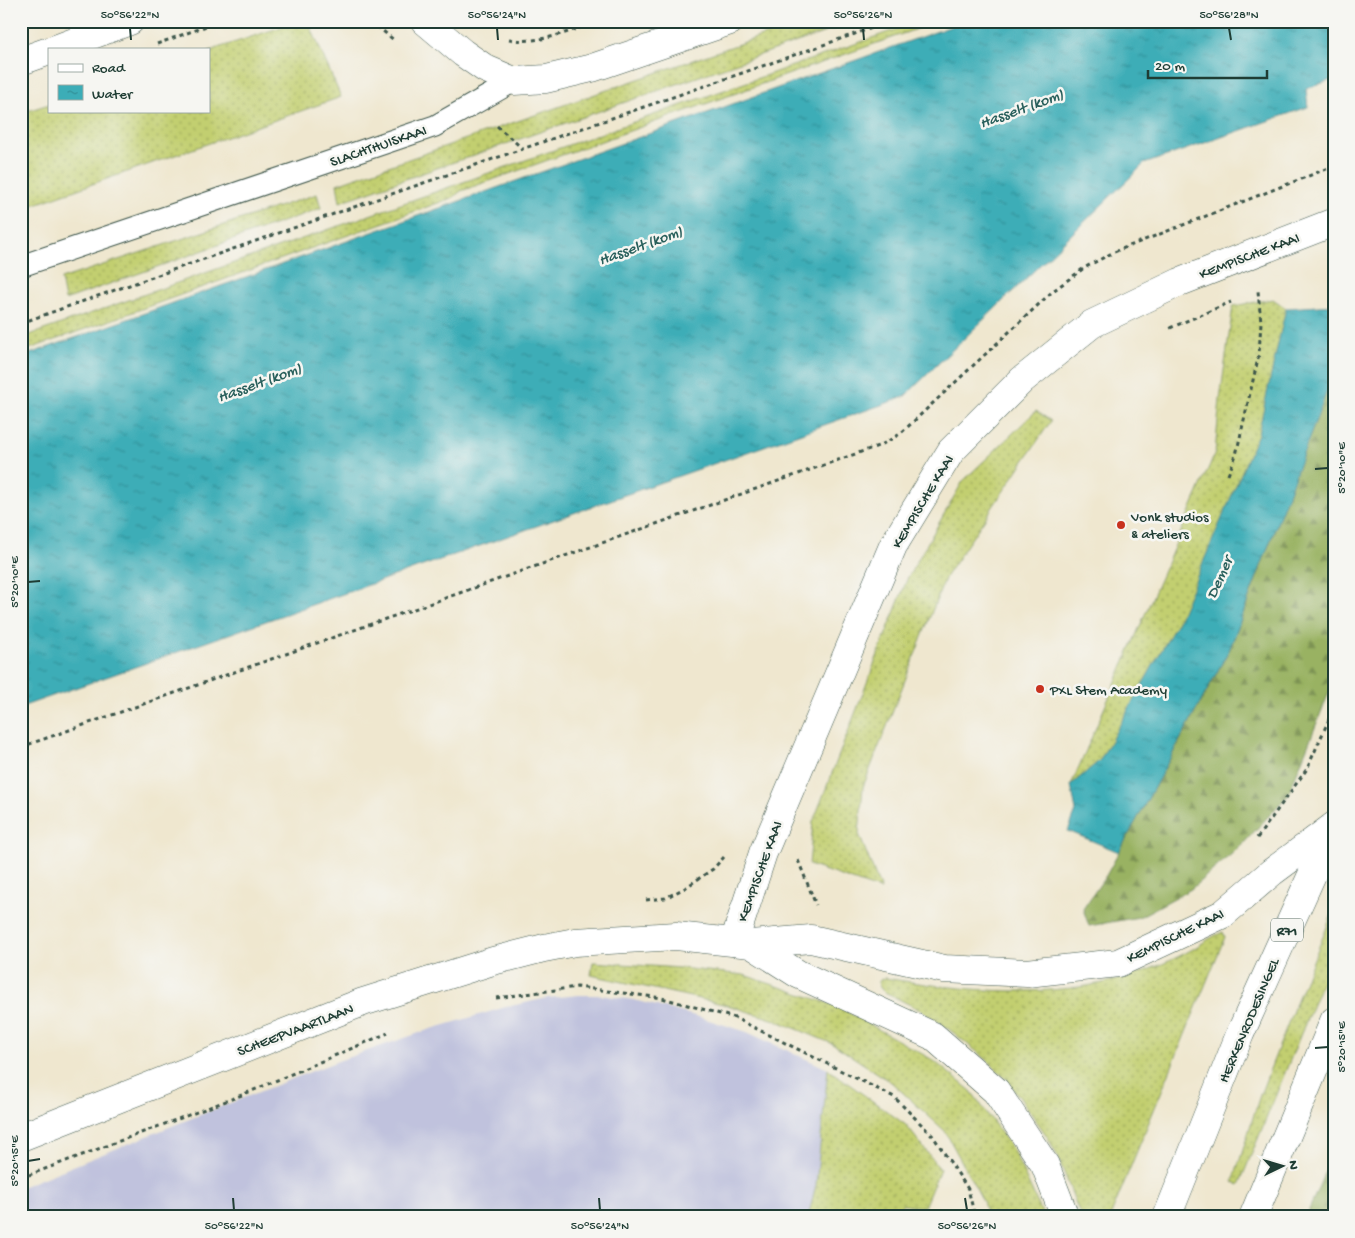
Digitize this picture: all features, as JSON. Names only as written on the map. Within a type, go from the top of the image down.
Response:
[{"type":"main road","points":[[58,48],[130,21]]},
{"type":"main road","points":[[425,21],[463,53],[486,69],[514,81]]},
{"type":"main road","name":"SLACHTHUISKAAI","points":[[514,81],[546,79],[592,68],[730,21]]},
{"type":"main road","points":[[21,61],[48,51]]},
{"type":"main road","name":"KEMPISCHE KAAI","points":[[743,943],[768,843],[893,546],[950,451],[1022,380],[1092,324],[1180,282],[1334,222]]},
{"type":"main road","name":"KEMPISCHE KAAI","points":[[575,942],[676,936],[743,943],[811,939],[944,969],[1026,973],[1118,963],[1223,914],[1272,872],[1334,826]]},
{"type":"main road","name":"HERKENRODESINGEL","points":[[1167,1217],[1240,1034],[1334,826]]},
{"type":"main road","name":"SCHEEPVAARTLAAN","points":[[21,1137],[364,1002],[492,962],[575,942]]},
{"type":"main road","name":"KEMPISCHE KAAI","points":[[743,943],[798,974],[933,1036],[996,1091],[1045,1165],[1065,1217]]},
{"type":"main road","points":[[1253,1217],[1334,1021]]},
{"type":"lane","name":"SLACHTHUISKAAI","points":[[21,266],[435,126],[514,81]]},
{"type":"path","points":[[151,46],[220,21]]},
{"type":"path","points":[[501,38],[517,41],[535,40],[561,34],[598,21]]},
{"type":"path","points":[[21,323],[333,213],[892,21]]},
{"type":"path","points":[[21,747],[881,445],[900,434],[1053,291],[1084,268],[1114,252],[1334,166]]},
{"type":"path","points":[[1228,474],[1236,455],[1259,354],[1261,322],[1258,290],[1249,294]]},
{"type":"path","points":[[1168,329],[1231,302]]},
{"type":"path","points":[[1254,842],[1307,768],[1334,708]]},
{"type":"path","points":[[646,900],[665,898],[685,888],[713,869],[740,838],[793,847],[818,909]]},
{"type":"path","points":[[494,999],[577,987],[662,998],[735,1018],[894,1097],[933,1136],[968,1189],[975,1217]]},
{"type":"path","points":[[21,1178],[242,1095],[396,1031]]},
{"type":"shaded area","points":[[600,995],[634,1000],[699,1017],[747,1032],[828,1069],[816,1185],[808,1217],[21,1217],[21,1187],[177,1124],[338,1061],[428,1030],[506,1007],[548,998]]},
{"type":"green space","points":[[299,21],[308,21],[341,97],[21,209],[21,113],[48,104],[48,112],[210,112],[210,51]]},
{"type":"green space","points":[[805,21],[857,21],[340,202],[337,184]]},
{"type":"green space","points":[[920,21],[939,21],[461,191],[452,198],[21,352],[21,338]]},
{"type":"green space","points":[[317,194],[321,208],[65,300],[61,279]]},
{"type":"green space","points":[[1273,299],[1286,308],[1258,434],[1178,621],[1100,760],[1071,785],[1215,453],[1220,399],[1233,306]]},
{"type":"green space","points":[[1334,370],[1334,680],[1288,795],[1242,845],[1191,889],[1139,917],[1089,926],[1083,909],[1107,874],[1230,649]]},
{"type":"green space","points":[[1036,411],[1051,421],[946,576],[863,787],[859,834],[881,890],[809,865],[813,822],[908,577],[963,481]]},
{"type":"green space","points":[[1334,910],[1334,953],[1239,1185],[1233,1182],[1260,1095]]},
{"type":"green space","points":[[1223,932],[1225,937],[1110,1217],[1081,1217],[1058,1157],[1047,1136],[1008,1081],[987,1060],[924,1012],[883,991],[879,986],[880,980],[885,978],[946,987],[1008,991],[1039,991],[1100,984],[1130,976],[1162,964]]},
{"type":"green space","points":[[593,962],[744,975],[837,1006],[933,1060],[971,1091],[1012,1148],[1044,1217],[987,1217],[983,1201],[945,1131],[891,1082],[833,1044],[775,1020],[727,1005],[591,975]]},
{"type":"green space","points":[[828,1069],[906,1125],[940,1169],[924,1207],[902,1205],[896,1217],[808,1217],[816,1185]]},
{"type":"green space","points":[[1334,1150],[1334,1217],[1306,1217]]},
{"type":"water","name":"Hasselt (kom)","points":[[966,21],[1334,21],[1334,79],[1306,89],[1308,107],[1144,164],[904,397],[21,707],[21,357]]},
{"type":"water","name":"Demer","points":[[1334,305],[1334,370],[1230,648],[1119,852],[1068,831],[1076,811],[1071,785],[1100,760],[1178,621],[1258,434],[1286,308]]},
{"type":"place","name":"Vonk studios & ateliers","points":[[1121,525]]},
{"type":"place","name":"PXL Stem Academy","points":[[1040,689]]}]
